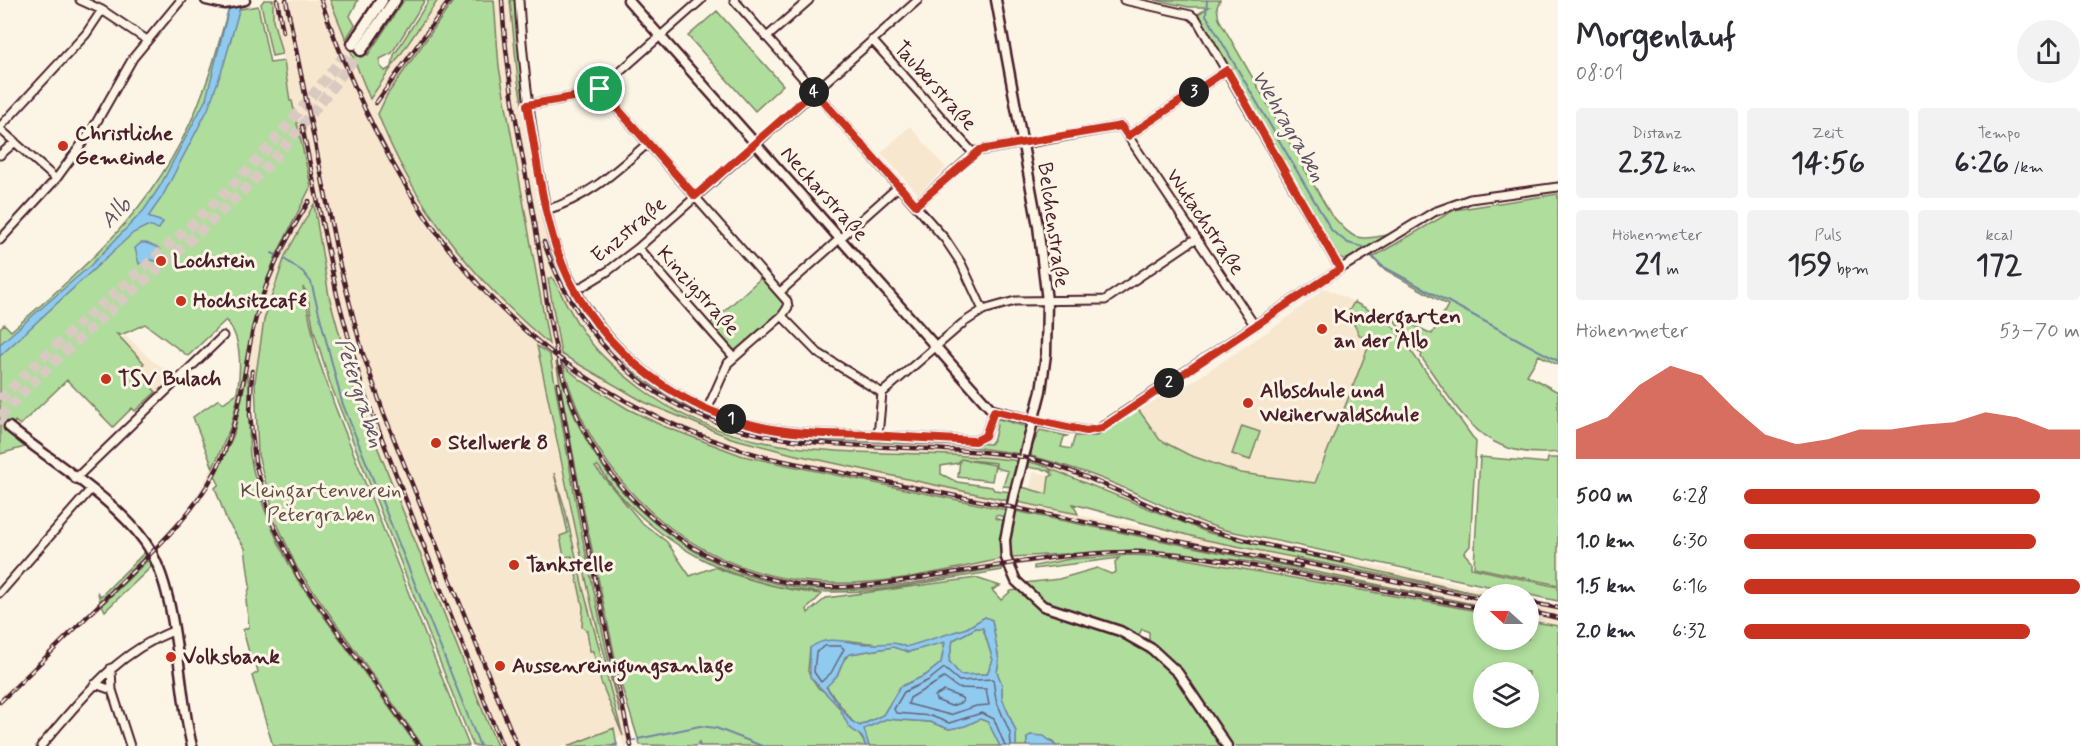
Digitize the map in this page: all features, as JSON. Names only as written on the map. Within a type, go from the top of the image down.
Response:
[{"type":"highway","points":[[382,0],[357,47],[395,0]]},
{"type":"street","points":[[80,0],[98,6],[147,40]]},
{"type":"street","points":[[0,240],[56,179],[92,130],[123,73],[147,40],[182,0]]},
{"type":"street","points":[[206,0],[228,3],[244,1]]},
{"type":"street","points":[[519,0],[522,65],[527,105],[546,210],[556,247],[575,291],[603,331],[643,371],[672,392],[707,410],[765,428],[978,441],[987,433],[994,411],[1086,431],[1102,428],[1340,269],[1426,216],[1454,202],[1558,187]]},
{"type":"street","name":"Neckarstraße","points":[[628,0],[994,411]]},
{"type":"street","points":[[527,105],[596,93],[701,0]]},
{"type":"street","points":[[734,0],[952,248],[982,310]]},
{"type":"street","points":[[767,37],[809,0]]},
{"type":"street","name":"Enzstraße","points":[[575,291],[608,271],[638,248],[918,0]]},
{"type":"street","name":"Belchenstraße","points":[[996,0],[1041,243],[1047,301],[1045,363],[1035,421],[1015,491],[1005,540],[1006,558],[1016,581],[1027,593],[1047,608],[1120,631],[1152,649],[1178,674],[1227,746]]},
{"type":"street","points":[[1124,0],[1191,15],[1197,20],[1340,269]]},
{"type":"street","points":[[56,179],[0,128],[86,34],[98,6]]},
{"type":"street","name":"Tauberstraße","points":[[872,40],[974,154]]},
{"type":"street","points":[[916,205],[982,149],[1121,126],[1128,136],[1227,70]]},
{"type":"street","points":[[600,89],[764,273],[780,292],[788,307],[782,316],[728,363],[707,410]]},
{"type":"street","name":"Wutachstraße","points":[[1128,136],[1255,326]]},
{"type":"street","points":[[0,155],[15,142]]},
{"type":"street","points":[[546,210],[571,203],[594,190],[648,143]]},
{"type":"street","points":[[780,292],[899,186]]},
{"type":"street","points":[[878,436],[882,393],[963,323],[982,310],[1015,301],[1105,300],[1196,239]]},
{"type":"street","name":"Kinzigstraße","points":[[638,248],[734,356]]},
{"type":"street","points":[[782,316],[818,353],[882,393]]},
{"type":"street","points":[[75,479],[224,336]]},
{"type":"street","points":[[9,427],[114,509],[149,549],[161,576],[174,631],[192,746]]},
{"type":"street","points":[[0,593],[91,489]]},
{"type":"street","points":[[41,746],[111,668],[142,644],[174,631]]},
{"type":"street","points":[[111,668],[112,690],[130,746]]},
{"type":"street","points":[[95,684],[112,690]]},
{"type":"shaded area","points":[[273,0],[330,0],[346,40],[377,86],[438,0],[454,0],[378,111],[417,190],[489,288],[547,342],[499,67],[494,0],[510,0],[518,81],[550,246],[589,324],[636,374],[682,405],[731,426],[813,440],[964,446],[1022,454],[1020,461],[971,456],[821,449],[754,442],[732,436],[690,418],[648,394],[609,362],[574,318],[554,315],[563,365],[574,402],[601,456],[627,490],[668,527],[687,541],[756,572],[810,582],[852,583],[1003,560],[1005,567],[865,588],[835,590],[774,582],[722,565],[688,548],[656,526],[617,487],[579,426],[558,369],[590,544],[634,746],[624,746],[621,737],[616,738],[614,729],[568,746],[497,746],[355,391],[329,296],[315,204],[283,261],[264,320],[253,413],[259,467],[275,521],[297,568],[422,746],[417,746],[332,630],[281,548],[259,486],[252,455],[248,400],[240,413],[228,449],[203,499],[156,553],[153,548],[191,506],[224,445],[264,287],[275,258],[311,186],[273,21]],"holes":[[[537,347],[546,353],[549,350],[580,526],[617,701],[592,607]]]},
{"type":"shaded area","points":[[910,126],[946,168],[918,194],[881,153]]},
{"type":"shaded area","name":"Albschule und Weiherwaldschule","points":[[1325,288],[1354,302],[1348,313],[1360,336],[1371,340],[1315,483],[1241,473],[1189,455],[1160,440],[1138,409],[1159,395],[1169,397],[1283,321]]},
{"type":"shaded area","points":[[126,335],[150,359],[174,374],[156,392],[143,378],[140,368],[144,363],[121,339]]},
{"type":"shaded area","points":[[572,361],[619,389],[689,422],[754,445],[1003,498],[1001,508],[743,456],[663,426],[628,409],[570,372]]},
{"type":"shaded area","points":[[1029,455],[1054,461],[1158,507],[1225,532],[1473,588],[1473,592],[1209,533],[1076,477],[1027,461]]},
{"type":"shaded area","points":[[1034,472],[1049,475],[1047,494],[1029,490]]},
{"type":"shaded area","points":[[1024,504],[1473,593],[1473,604],[1023,513]]},
{"type":"shaded area","points":[[1134,550],[1176,552],[1251,562],[1473,604],[1473,610],[1176,557],[1090,557],[1015,566],[1012,560]]},
{"type":"shaded area","points":[[146,555],[148,560],[102,605],[100,601]]},
{"type":"shaded area","points":[[1539,602],[1558,606],[1558,625],[1539,622]]},
{"type":"shaded area","points":[[97,603],[100,608],[0,706],[0,697]]},
{"type":"green space","points":[[264,0],[273,0],[273,20],[282,54],[272,56],[261,4]]},
{"type":"green space","points":[[330,0],[358,0],[350,16],[355,25],[346,39],[368,55],[404,0],[425,0],[392,53],[380,59],[380,66],[385,71],[392,67],[370,99]]},
{"type":"green space","points":[[429,0],[438,0],[392,67],[394,55]]},
{"type":"green space","points":[[454,0],[494,0],[499,67],[549,344],[497,295],[449,240],[409,179],[378,114],[387,95]]},
{"type":"green space","points":[[510,0],[516,0],[524,102],[545,219],[557,259],[575,297],[600,332],[635,368],[668,392],[749,427],[990,444],[994,439],[997,425],[992,424],[993,421],[999,419],[1027,427],[1029,432],[1022,454],[964,446],[814,440],[752,431],[696,412],[636,374],[589,324],[553,257],[543,220],[518,81]]},
{"type":"green space","points":[[1155,0],[1220,0],[1217,7],[1219,19],[1330,213],[1344,229],[1355,236],[1368,238],[1388,235],[1346,260],[1336,256],[1198,14],[1209,7],[1189,7]]},
{"type":"green space","points":[[258,6],[270,63],[284,61],[290,101],[292,101],[311,186],[275,258],[264,287],[231,426],[213,468],[193,417],[219,399],[223,403],[237,393],[240,364],[238,345],[232,328],[226,320],[188,356],[145,324],[121,335],[117,334],[144,363],[140,368],[146,375],[143,378],[156,392],[135,411],[132,408],[113,427],[67,380],[20,425],[15,421],[7,432],[25,447],[0,454],[0,328],[4,324],[11,331],[71,278],[125,223],[170,162],[188,127],[208,80],[228,11]]},
{"type":"green space","points":[[717,11],[783,85],[755,111],[688,36]]},
{"type":"green space","points":[[1558,194],[1558,365],[1539,355],[1527,375],[1558,392],[1558,452],[1532,453],[1510,449],[1491,440],[1461,413],[1421,357],[1422,354],[1415,350],[1390,314],[1432,334],[1448,305],[1382,268],[1371,256],[1375,256],[1454,210]]},
{"type":"green space","name":"Kleingartenverein Petergraben","points":[[314,204],[329,296],[355,391],[497,746],[473,746],[330,383],[314,331],[307,293],[303,287],[318,358],[334,404],[469,746],[423,746],[297,568],[276,521],[258,455],[255,381],[264,320],[285,256]]},
{"type":"green space","points":[[552,277],[577,322],[598,350],[639,387],[682,414],[728,433],[774,444],[822,450],[970,456],[1020,461],[1013,487],[1003,486],[1008,471],[996,468],[996,463],[960,459],[995,465],[992,481],[958,477],[960,460],[958,463],[941,466],[941,474],[957,482],[1011,492],[1009,501],[792,454],[731,438],[644,402],[561,354],[548,279]]},
{"type":"green space","points":[[762,277],[784,303],[784,308],[734,353],[709,325]]},
{"type":"green space","points":[[1354,302],[1386,319],[1476,442],[1470,546],[1464,553],[1471,561],[1471,568],[1558,587],[1558,601],[1539,597],[1539,584],[1478,584],[1225,530],[1181,514],[1100,478],[1031,456],[1031,448],[1040,430],[1067,436],[1064,437],[1061,447],[1071,449],[1075,436],[1096,436],[1138,409],[1160,440],[1189,455],[1241,473],[1315,483],[1371,340],[1360,336],[1348,313]]},
{"type":"green space","points":[[537,346],[550,355],[580,526],[620,713],[592,607]]},
{"type":"green space","points":[[556,362],[579,426],[599,461],[624,493],[652,521],[684,544],[718,564],[756,578],[795,587],[835,590],[898,585],[1003,567],[1002,570],[892,588],[854,591],[800,590],[771,585],[822,594],[807,609],[808,613],[826,598],[976,578],[1000,586],[992,590],[1001,600],[1011,591],[1018,590],[1042,607],[1118,633],[1152,655],[1189,696],[1222,746],[1056,746],[1051,740],[1027,738],[1027,746],[1016,746],[1016,732],[1002,698],[1002,685],[997,672],[999,661],[992,620],[985,617],[967,628],[906,647],[851,641],[810,648],[808,671],[818,688],[837,705],[866,746],[700,746],[699,742],[696,746],[640,745],[620,681],[584,512]],"holes":[[[598,466],[619,494],[643,518],[671,540],[701,558],[733,573],[762,583],[714,567],[690,576],[667,542],[641,522],[595,467]]]},
{"type":"green space","points":[[563,365],[582,381],[628,409],[663,426],[743,456],[1007,510],[1006,517],[996,515],[995,518],[1004,521],[1000,546],[1001,559],[907,578],[858,583],[811,582],[767,574],[725,560],[687,539],[652,513],[622,482],[597,447],[577,407]]},
{"type":"green space","name":"Kleingartenverein Petergraben","points":[[247,374],[250,455],[263,503],[275,534],[297,579],[417,746],[273,746],[252,676],[258,672],[255,659],[251,660],[243,630],[249,627],[246,600],[250,586],[245,548],[227,521],[215,488],[219,484],[215,476],[234,434]]},
{"type":"green space","points":[[1242,426],[1260,432],[1250,460],[1232,454]]},
{"type":"green space","points":[[1480,457],[1547,463],[1548,458],[1558,458],[1558,585],[1474,567]]},
{"type":"green space","points":[[1027,461],[1048,467],[1051,471],[1051,469],[1209,533],[1473,593],[1206,540],[1073,504],[1078,514],[1017,502],[1022,487],[1047,494],[1049,477],[1053,475],[1047,470],[1026,465]]},
{"type":"green space","points":[[554,473],[623,736],[601,682],[593,651],[590,651],[587,631],[582,627],[583,607],[572,556],[564,557],[560,536],[568,533]]},
{"type":"green space","points":[[1015,511],[1473,604],[1251,562],[1176,552],[1134,550],[1012,557],[1010,543]]},
{"type":"green space","points":[[145,552],[146,555],[100,601],[98,593],[101,596]]},
{"type":"green space","points":[[1131,555],[1176,557],[1473,610],[1473,650],[1539,650],[1539,623],[1558,626],[1558,746],[1232,746],[1180,670],[1149,642],[1149,632],[1142,629],[1139,635],[1116,626],[1066,613],[1039,599],[1024,583],[1059,579],[1097,568],[1111,574],[1116,572],[1115,562],[1119,558],[1034,569],[1034,566],[1070,559]]},
{"type":"green space","points":[[148,560],[151,567],[105,611],[102,605]]},
{"type":"green space","points":[[976,628],[983,628],[993,660],[987,674],[960,675],[949,661],[953,640]]},
{"type":"green space","points":[[945,641],[941,663],[926,675],[900,687],[883,715],[859,726],[852,721],[826,686],[850,654],[893,647],[909,652]]},
{"type":"green space","points":[[886,719],[930,722],[949,729],[965,726],[980,719],[988,722],[1000,746],[869,746],[863,729]]},
{"type":"green space","points":[[614,728],[617,746],[568,746]]},
{"type":"water","points":[[231,0],[242,0],[224,64],[208,109],[162,197],[148,217],[163,222],[159,229],[147,226],[133,233],[0,356],[0,344],[91,265],[144,210],[160,186],[206,99]]},
{"type":"water","points":[[141,243],[159,248],[163,256],[161,262],[150,260],[139,264],[135,248]]},
{"type":"water","points":[[985,617],[992,620],[999,661],[997,672],[1002,685],[1002,698],[1016,732],[1016,746],[1000,746],[988,722],[980,719],[965,726],[949,729],[930,722],[886,719],[864,729],[869,746],[866,746],[862,737],[849,727],[839,707],[810,677],[810,648],[824,641],[839,640],[861,644],[893,643],[906,647],[967,628]],"holes":[[[976,628],[983,628],[993,660],[987,674],[960,675],[949,661],[953,640]],[[945,642],[941,663],[926,675],[900,687],[883,715],[860,726],[851,721],[826,687],[837,676],[845,657],[850,654],[893,647],[908,652]]]},
{"type":"water","points":[[1030,735],[1044,736],[1056,746],[1027,746],[1027,738]]},
{"type":"waterway","name":"Wehragraben","points":[[1207,0],[1206,15],[1332,231],[1348,243],[1366,248]]},
{"type":"waterway","name":"Petergraben","points":[[272,253],[276,255]]},
{"type":"waterway","points":[[1371,255],[1382,266],[1558,361]]},
{"type":"waterway","name":"Petergraben","points":[[284,259],[303,272],[311,282],[342,402],[480,746]]},
{"type":"waterway","points":[[638,739],[700,726],[716,728],[762,746]]},
{"type":"waterway","points":[[612,746],[617,744]]},
{"type":"tunnel","points":[[0,400],[55,346],[169,245],[242,176],[307,102],[353,44]]},
{"type":"tunnel","points":[[0,417],[59,357],[247,187],[292,138],[361,50]]},
{"type":"tunnel","points":[[0,420],[9,427]]},
{"type":"railway","points":[[277,0],[283,32]]},
{"type":"railway","points":[[286,0],[339,262],[362,351],[384,414],[517,746]]},
{"type":"railway","points":[[321,0],[353,83],[390,159],[434,229],[484,290],[542,345],[608,391],[684,429],[769,458],[1301,566]]},
{"type":"railway","points":[[376,103],[450,0]]},
{"type":"railway","points":[[502,0],[515,112],[549,315],[558,360],[572,403],[590,441],[613,476],[640,507],[672,533],[707,555],[744,571],[784,582],[826,587],[882,584],[1061,557],[1110,553],[1155,553],[1196,556],[1473,607]]},
{"type":"railway","points":[[302,126],[337,295],[363,390],[502,746]]},
{"type":"railway","points":[[0,702],[165,539],[204,491],[224,453],[234,423],[253,329],[263,295],[283,247],[309,201]]},
{"type":"railway","points":[[544,242],[563,288],[590,329],[611,354],[647,386],[685,409],[725,425],[767,436],[811,442],[979,452],[1032,459],[1073,472],[1173,516],[1211,530],[1343,561]]},
{"type":"railway","points":[[252,371],[250,414],[255,462],[271,520],[298,576],[420,746]]},
{"type":"railway","points":[[558,384],[584,527],[631,746]]},
{"type":"railway","points":[[1295,561],[1473,597]]},
{"type":"railway","points":[[1539,604],[1558,608]]},
{"type":"railway","points":[[1539,614],[1558,618]]},
{"type":"place","name":"Christliche Gemeinde","points":[[63,146]]},
{"type":"place","name":"Lochstein","points":[[161,261]]},
{"type":"place","name":"Hochsitzcafé","points":[[181,301]]},
{"type":"place","name":"Kindergarten an der Alb","points":[[1322,329]]},
{"type":"place","name":"TSV Bulach","points":[[106,379]]},
{"type":"place","name":"Albschule und Weiherwaldschule","points":[[1248,403]]},
{"type":"place","name":"Stellwerk 8","points":[[436,443]]},
{"type":"place","name":"Tankstelle","points":[[514,565]]},
{"type":"place","name":"Volksbank","points":[[171,657]]},
{"type":"place","name":"Aussenreinigungsanlage","points":[[500,666]]},
{"type":"route","points":[[1227,70],[1340,269],[1102,428],[1094,431],[994,411],[987,433],[978,441],[809,432],[765,428],[739,422],[707,410],[672,392],[643,371],[615,345],[588,312],[566,272],[549,223],[527,105],[596,93],[600,89],[695,196],[814,91],[916,205],[977,151],[1121,126],[1128,136],[1227,70]]},
{"type":"water label","name":"Alb","points":[[116,213]]}]
